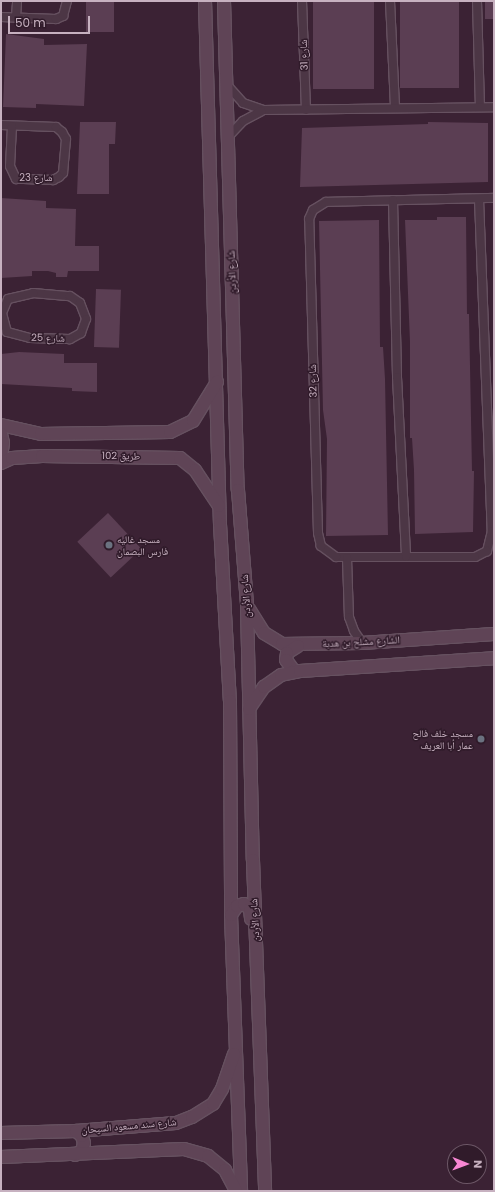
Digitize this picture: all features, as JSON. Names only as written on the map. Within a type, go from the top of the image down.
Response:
[{"type":"main road","name":"شارع الأردن","points":[[205,1],[217,382],[219,506],[230,701],[232,916],[241,1191]]},
{"type":"main road","name":"شارع الأردن","points":[[224,1],[238,490],[247,605],[265,1191]]},
{"type":"main road","points":[[1,425],[41,434],[170,432],[192,421],[217,382]]},
{"type":"main road","points":[[1,434],[3,443],[1,457]]},
{"type":"main road","name":"طريق 102","points":[[1,463],[12,458],[42,456],[180,458],[196,470],[219,506]]},
{"type":"main road","name":"الشارع مشلح بن هدبة","points":[[247,605],[264,633],[282,644],[298,646],[494,634]]},
{"type":"main road","points":[[298,646],[287,653],[286,660],[294,671],[494,658]]},
{"type":"main road","points":[[249,709],[272,681],[281,675],[300,671]]},
{"type":"main road","points":[[232,916],[234,909],[240,904],[248,906],[250,909],[251,957],[258,981]]},
{"type":"main road","name":"شارع سند مسعود السيحان","points":[[1,1133],[76,1131],[176,1123],[192,1117],[212,1104],[222,1089],[237,1045]]},
{"type":"main road","points":[[75,1155],[82,1151],[84,1143],[82,1136],[76,1131]]},
{"type":"main road","points":[[1,1157],[75,1155],[184,1149],[208,1156],[225,1170],[236,1191]]},
{"type":"street","points":[[16,1],[16,18]]},
{"type":"street","points":[[1,17],[56,19],[63,16],[66,1]]},
{"type":"street","name":"شارع 31","points":[[302,1],[306,110]]},
{"type":"street","points":[[390,1],[395,108]]},
{"type":"street","points":[[477,1],[480,107]]},
{"type":"street","points":[[226,82],[233,94],[243,104],[263,110],[494,107]]},
{"type":"street","points":[[228,138],[243,121],[263,110]]},
{"type":"street","name":"23 شارع","points":[[1,125],[56,127],[62,132],[66,139],[63,173],[53,180],[16,179],[10,166],[12,126]]},
{"type":"street","name":"شارع 32","points":[[479,199],[492,531],[488,551],[475,557],[347,558],[327,553],[321,546],[318,533],[309,219],[313,210],[326,202],[494,198]]},
{"type":"street","points":[[393,200],[396,377],[406,557]]},
{"type":"street","name":"شارع 25","points":[[32,294],[70,296],[80,303],[86,319],[81,333],[70,339],[30,338],[7,332],[1,313],[8,299],[32,294]]},
{"type":"street","points":[[347,558],[349,617],[354,631],[362,643]]},
{"type":"building","points":[[86,1],[114,1],[114,32],[86,32]]},
{"type":"building","points":[[313,1],[374,1],[374,89],[313,89]]},
{"type":"building","points":[[400,1],[459,1],[459,88],[400,88]]},
{"type":"building","points":[[485,1],[494,1],[494,19],[485,19]]},
{"type":"building","points":[[6,34],[44,39],[44,45],[87,44],[84,106],[36,104],[36,108],[3,107]]},
{"type":"building","points":[[80,122],[116,122],[115,144],[109,144],[109,194],[77,194]]},
{"type":"building","points":[[428,122],[488,123],[488,182],[300,187],[302,128],[428,124]]},
{"type":"building","points":[[1,198],[46,201],[46,208],[76,209],[75,246],[99,246],[99,271],[68,271],[67,277],[56,277],[56,273],[48,271],[32,271],[32,276],[1,278]]},
{"type":"building","points":[[437,217],[466,217],[467,314],[469,314],[472,471],[474,471],[473,532],[415,534],[414,470],[412,438],[410,438],[410,342],[405,220],[437,220]]},
{"type":"building","points":[[379,220],[380,347],[383,347],[385,379],[388,535],[326,536],[327,439],[323,410],[319,221]]},
{"type":"building","points":[[96,289],[121,290],[119,348],[94,347]]},
{"type":"building","points":[[19,352],[64,354],[64,363],[97,363],[97,392],[72,391],[72,388],[1,384],[1,354]]},
{"type":"building","name":"مسجد غاليه فارس البصمان","points":[[108,513],[141,549],[111,577],[77,542]]},
{"type":"place","name":"مسجد غاليه فارس البصمان","points":[[109,545]]},
{"type":"place","name":"مسجد خلف فالح عمار أبا العريف","points":[[481,739]]}]
